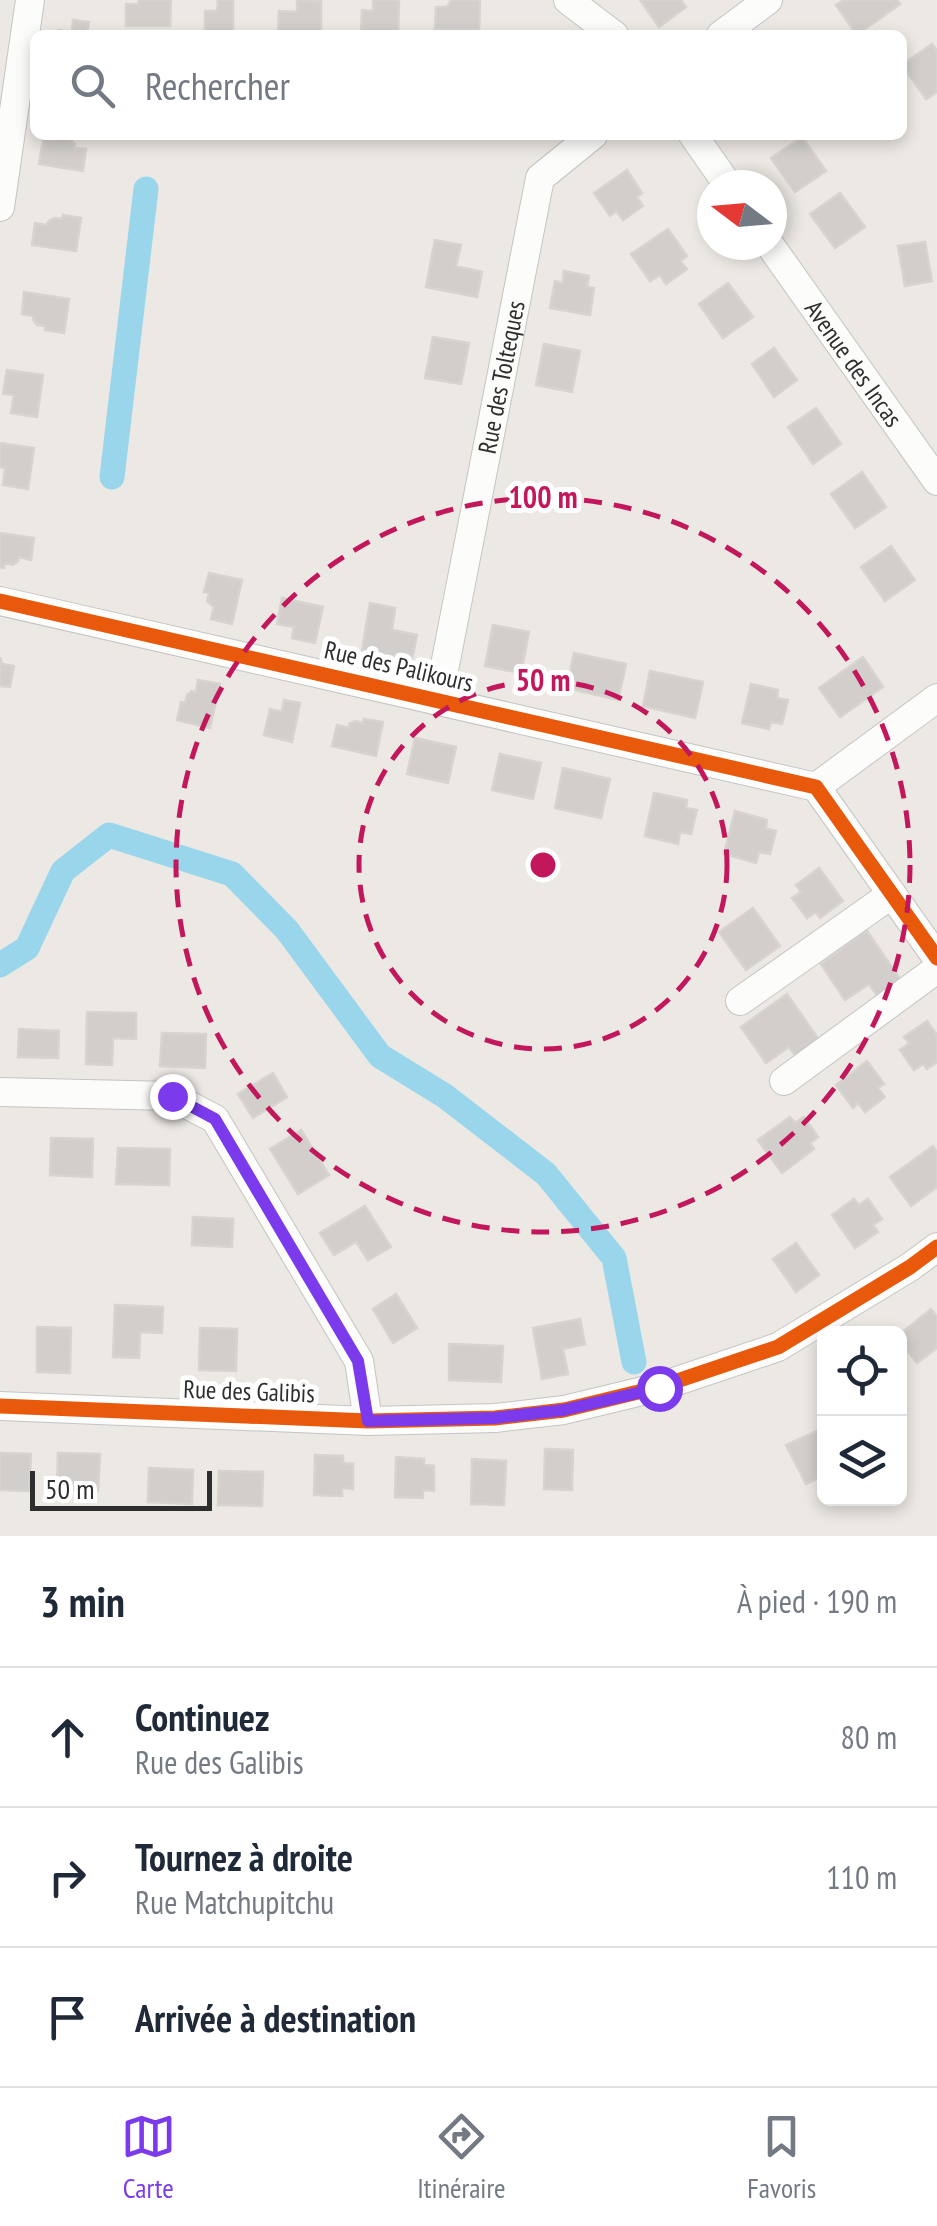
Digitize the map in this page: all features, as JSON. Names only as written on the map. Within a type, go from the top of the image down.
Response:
[{"type":"street","points":[[0,207],[30,0]]},
{"type":"street","points":[[568,0],[607,30]]},
{"type":"street","points":[[728,30],[768,0]]},
{"type":"street","name":"Rue des Tolteques","points":[[438,701],[540,178],[586,140]]},
{"type":"street","points":[[696,140],[718,170]]},
{"type":"street","name":"Avenue des Incas","points":[[781,260],[937,481]]},
{"type":"street","name":"Rue des Palikours","points":[[0,601],[816,787]]},
{"type":"street","points":[[937,698],[816,787],[937,958]]},
{"type":"street","points":[[740,1001],[892,894]]},
{"type":"street","points":[[784,1081],[937,969]]},
{"type":"street","points":[[0,1092],[172,1096],[215,1119],[358,1361],[368,1421]]},
{"type":"street","name":"Rue des Galibis","points":[[0,1406],[368,1421],[494,1418],[564,1410],[659,1388],[778,1347],[937,1247]]},
{"type":"building","points":[[171,0],[170,26],[126,26],[126,4]]},
{"type":"building","points":[[218,0],[233,0],[233,30],[205,30],[205,11],[217,11]]},
{"type":"building","points":[[373,0],[399,0],[398,30],[361,30],[362,10],[373,11]]},
{"type":"building","points":[[451,0],[480,0],[479,29],[435,29],[436,7],[447,7]]},
{"type":"building","points":[[640,0],[681,0],[686,7],[659,27]]},
{"type":"building","points":[[844,0],[897,0],[900,4],[864,30],[854,30],[836,5]]},
{"type":"building","points":[[297,1],[321,1],[321,30],[278,30],[279,11],[297,12]]},
{"type":"building","points":[[73,20],[89,22],[88,30],[72,30]]},
{"type":"building","points":[[932,44],[937,51],[937,92],[926,99],[907,72],[907,62]]},
{"type":"building","points":[[43,140],[71,140],[74,148],[86,149],[83,171],[39,164]]},
{"type":"building","points":[[798,140],[804,140],[826,171],[795,192],[787,181],[787,170],[779,170],[771,158]]},
{"type":"building","points":[[627,170],[642,193],[637,197],[643,206],[623,220],[616,211],[610,216],[594,193]]},
{"type":"building","points":[[840,193],[865,227],[835,248],[810,214]]},
{"type":"building","points":[[63,215],[81,218],[76,251],[32,245],[35,223],[47,225]]},
{"type":"building","points":[[668,229],[687,256],[680,261],[687,269],[666,284],[660,275],[650,281],[631,254]]},
{"type":"building","points":[[435,240],[461,245],[456,266],[482,272],[477,297],[426,287]]},
{"type":"building","points":[[925,242],[932,281],[905,286],[898,246]]},
{"type":"building","points":[[564,271],[589,276],[587,287],[594,288],[590,315],[550,308],[555,281],[563,283]]},
{"type":"building","points":[[728,283],[753,317],[723,338],[699,304]]},
{"type":"building","points":[[24,292],[69,299],[64,333],[45,330],[33,316],[22,314]]},
{"type":"building","points":[[433,337],[469,343],[461,384],[425,378]]},
{"type":"building","points":[[544,344],[580,351],[572,392],[536,385]]},
{"type":"building","points":[[774,348],[797,380],[774,397],[752,364]]},
{"type":"building","points":[[7,370],[43,375],[37,417],[11,413],[14,395],[3,394]]},
{"type":"building","points":[[816,408],[841,444],[813,464],[788,427]]},
{"type":"building","points":[[0,443],[34,448],[28,489],[3,485],[5,468],[0,467]]},
{"type":"building","points":[[862,472],[886,507],[855,528],[831,494]]},
{"type":"building","points":[[0,533],[34,538],[31,560],[19,557],[13,565],[5,563],[4,568],[0,567]]},
{"type":"building","points":[[891,546],[915,580],[885,601],[861,567]]},
{"type":"building","points":[[209,573],[242,580],[232,624],[211,619],[214,607],[207,601],[209,593],[204,592]]},
{"type":"building","points":[[282,598],[323,607],[315,643],[292,638],[294,627],[277,624]]},
{"type":"building","points":[[370,603],[395,608],[392,630],[417,635],[412,660],[362,650]]},
{"type":"building","points":[[493,625],[529,632],[521,673],[485,666]]},
{"type":"building","points":[[574,653],[626,664],[618,700],[567,688]]},
{"type":"building","points":[[0,657],[2,664],[14,666],[10,687],[0,686]]},
{"type":"building","points":[[863,657],[883,687],[840,717],[819,688]]},
{"type":"building","points":[[650,671],[703,682],[695,718],[643,706]]},
{"type":"building","points":[[198,680],[220,684],[210,728],[177,720],[181,702],[185,703],[192,691],[196,692]]},
{"type":"building","points":[[751,684],[778,690],[777,698],[788,700],[782,724],[771,722],[769,729],[742,723]]},
{"type":"building","points":[[284,700],[300,703],[292,742],[264,735],[270,709],[282,712]]},
{"type":"building","points":[[364,719],[383,722],[376,756],[332,746],[337,725],[349,728],[349,724],[363,723]]},
{"type":"building","points":[[415,738],[456,747],[448,783],[407,774]]},
{"type":"building","points":[[500,754],[541,763],[533,799],[492,790]]},
{"type":"building","points":[[563,768],[610,779],[601,818],[555,808]]},
{"type":"building","points":[[654,793],[687,800],[686,808],[697,810],[691,834],[680,832],[678,844],[645,836]]},
{"type":"building","points":[[735,811],[767,820],[766,828],[776,831],[770,854],[759,852],[756,863],[724,854]]},
{"type":"building","points":[[819,868],[843,901],[820,918],[816,912],[807,918],[792,898],[801,892],[796,885]]},
{"type":"building","points":[[753,908],[780,946],[746,970],[719,932]]},
{"type":"building","points":[[867,931],[904,985],[881,1001],[869,984],[845,1000],[821,964]]},
{"type":"building","points":[[787,994],[824,1047],[801,1064],[789,1047],[766,1063],[741,1027]]},
{"type":"building","points":[[87,1012],[136,1013],[136,1039],[113,1038],[112,1065],[86,1064]]},
{"type":"building","points":[[927,1021],[937,1035],[937,1062],[927,1069],[923,1064],[914,1070],[900,1050],[909,1043],[904,1037]]},
{"type":"building","points":[[19,1029],[59,1031],[58,1058],[18,1057]]},
{"type":"building","points":[[162,1033],[206,1034],[205,1068],[160,1066]]},
{"type":"building","points":[[867,1061],[884,1084],[878,1088],[885,1097],[865,1112],[858,1103],[853,1108],[836,1085]]},
{"type":"building","points":[[273,1073],[287,1097],[253,1118],[238,1094]]},
{"type":"building","points":[[790,1117],[795,1123],[804,1117],[818,1137],[810,1143],[814,1149],[782,1173],[758,1140]]},
{"type":"building","points":[[301,1130],[329,1175],[298,1194],[270,1149]]},
{"type":"building","points":[[51,1138],[93,1139],[92,1177],[50,1175]]},
{"type":"building","points":[[933,1146],[937,1152],[937,1187],[911,1206],[890,1177]]},
{"type":"building","points":[[118,1148],[170,1149],[169,1185],[116,1184]]},
{"type":"building","points":[[854,1199],[859,1205],[868,1199],[882,1219],[873,1225],[878,1232],[855,1248],[832,1215]]},
{"type":"building","points":[[365,1206],[391,1247],[368,1260],[356,1242],[334,1255],[320,1233]]},
{"type":"building","points":[[193,1217],[233,1219],[232,1247],[192,1245]]},
{"type":"building","points":[[796,1243],[819,1275],[796,1292],[773,1259]]},
{"type":"building","points":[[396,1294],[417,1328],[393,1343],[373,1309]]},
{"type":"building","points":[[115,1305],[163,1307],[162,1333],[140,1332],[139,1358],[113,1357]]},
{"type":"building","points":[[931,1309],[937,1317],[937,1348],[917,1363],[907,1350],[907,1328]]},
{"type":"building","points":[[580,1319],[585,1344],[563,1349],[568,1374],[542,1379],[533,1328]]},
{"type":"building","points":[[37,1327],[71,1328],[70,1373],[37,1372]]},
{"type":"building","points":[[200,1328],[237,1329],[236,1371],[199,1370]]},
{"type":"building","points":[[449,1344],[503,1346],[501,1382],[449,1380]]},
{"type":"building","points":[[817,1431],[817,1479],[806,1484],[786,1445]]},
{"type":"building","points":[[545,1449],[573,1450],[572,1490],[544,1489]]},
{"type":"building","points":[[0,1453],[31,1454],[29,1491],[0,1490]]},
{"type":"building","points":[[58,1453],[100,1454],[98,1491],[57,1490]]},
{"type":"building","points":[[315,1455],[343,1456],[343,1463],[353,1464],[353,1489],[342,1488],[342,1496],[314,1495]]},
{"type":"building","points":[[396,1457],[424,1459],[424,1465],[434,1466],[434,1491],[423,1490],[423,1498],[395,1497]]},
{"type":"building","points":[[472,1459],[506,1461],[504,1505],[471,1504]]},
{"type":"building","points":[[149,1468],[193,1470],[192,1504],[148,1502]]},
{"type":"building","points":[[219,1471],[263,1472],[262,1506],[218,1505]]},
{"type":"waterway","points":[[112,477],[146,189]]},
{"type":"waterway","points":[[0,965],[27,948],[63,871],[109,835],[232,874],[287,930],[380,1056],[445,1096],[546,1174],[614,1258],[634,1362]]},
{"type":"cycle path","points":[[0,601],[816,787],[937,958]]},
{"type":"cycle path","points":[[0,1406],[368,1421],[495,1418],[564,1410],[659,1387],[778,1347],[937,1247]]},
{"type":"route","points":[[172,1096],[215,1119],[358,1361],[368,1421],[494,1418],[564,1410],[659,1388]]}]
